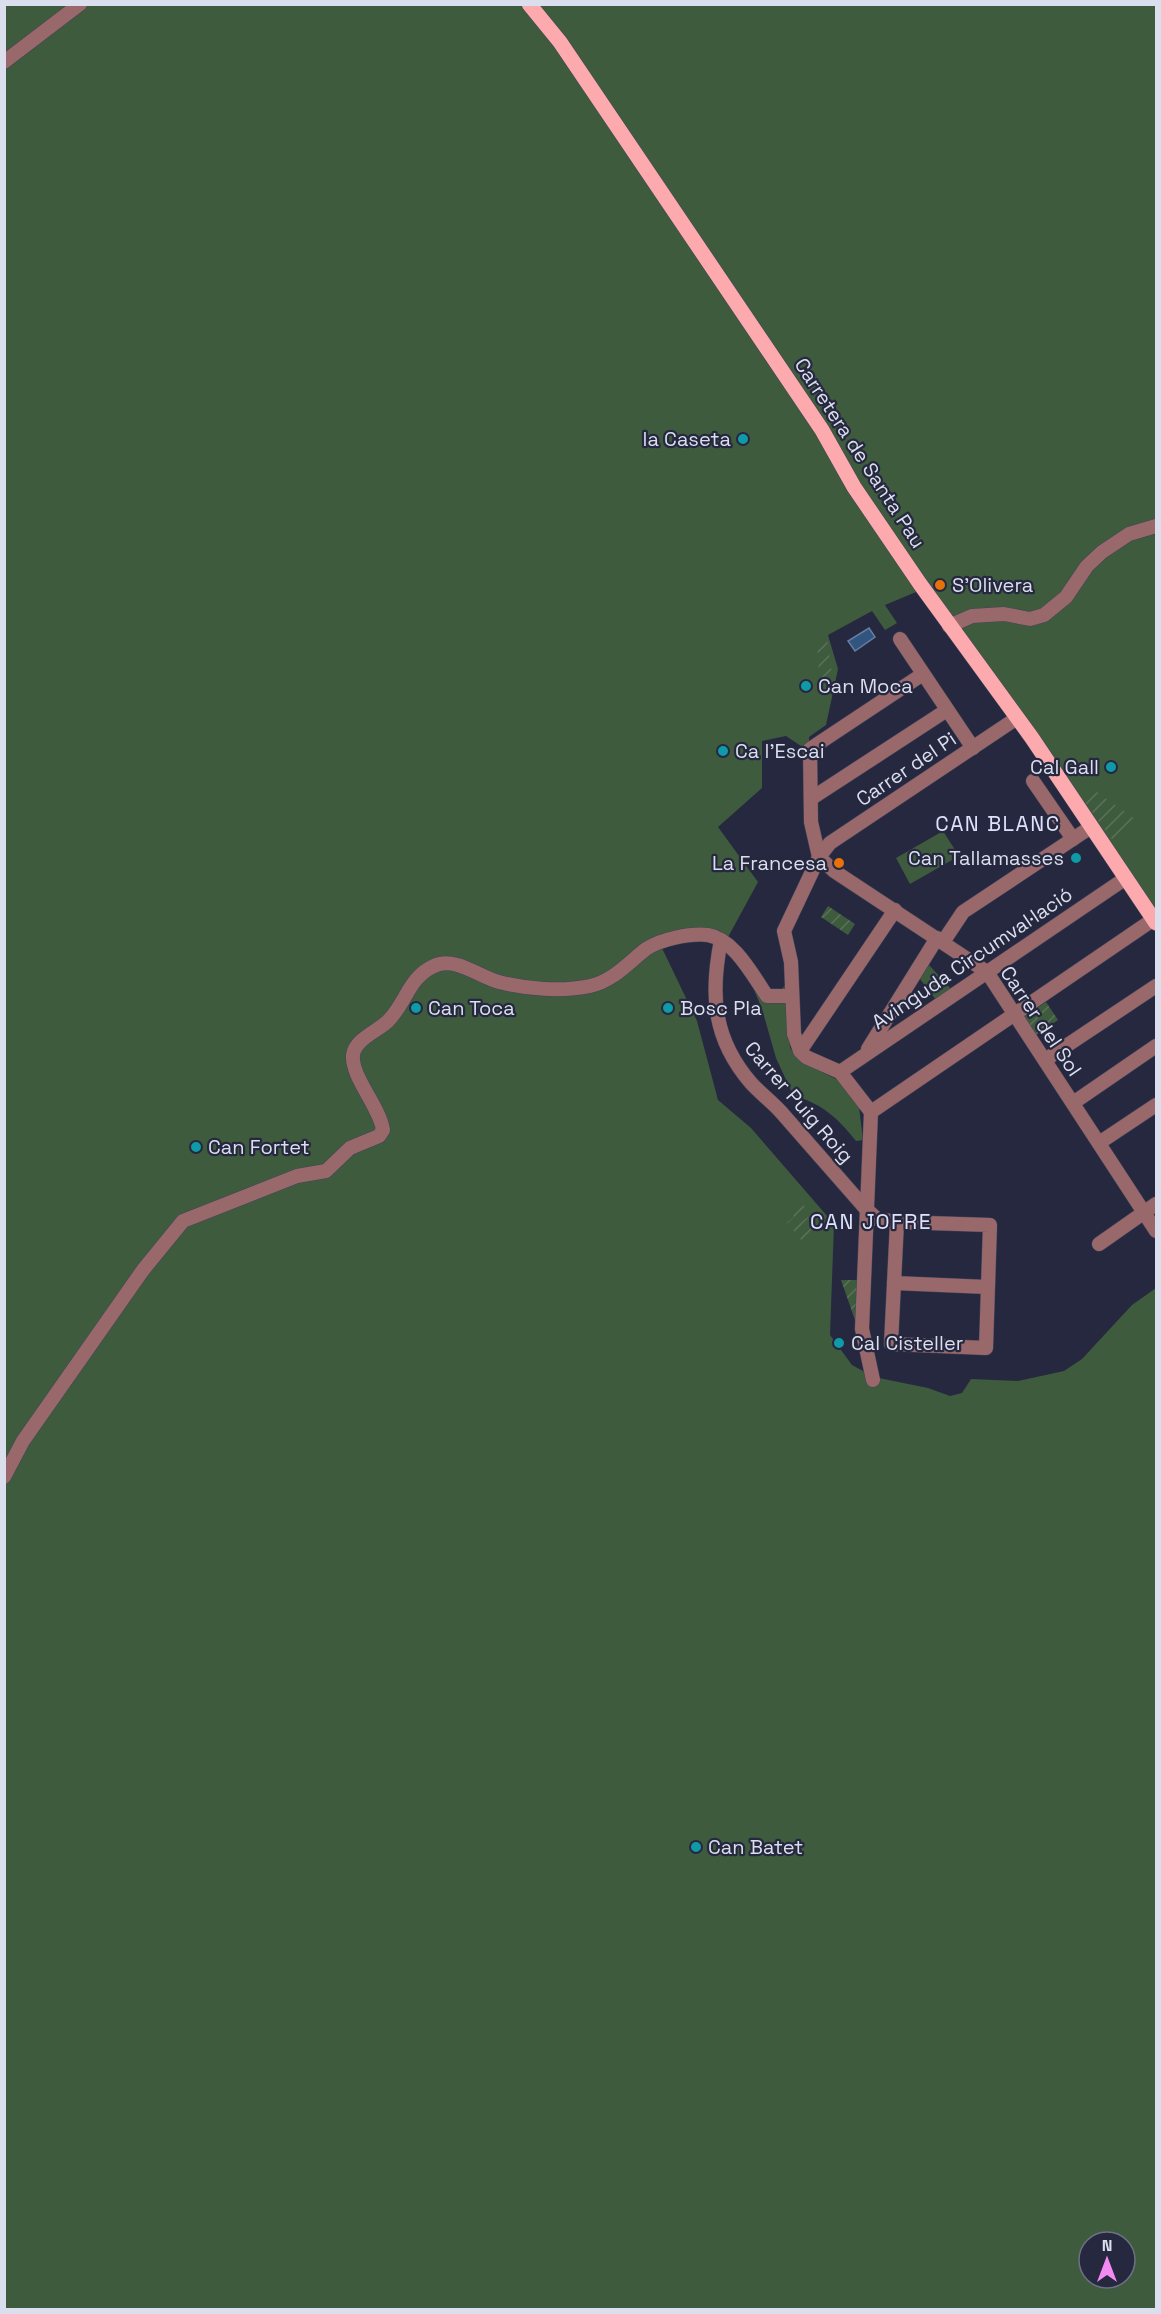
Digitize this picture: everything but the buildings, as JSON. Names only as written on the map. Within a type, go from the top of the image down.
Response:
[{"type":"main road","name":"Carretera de Santa Pau","points":[[529,4],[560,42],[822,430],[854,487],[949,626],[1017,718],[1155,921]]},
{"type":"street","points":[[4,62],[80,4]]},
{"type":"street","points":[[949,626],[972,616],[1004,614],[1030,619],[1044,615],[1066,597],[1087,566],[1102,552],[1129,534],[1156,526]]},
{"type":"street","points":[[900,639],[973,748]]},
{"type":"street","points":[[873,1380],[862,1329],[871,1112],[840,1072],[806,1057],[800,1051],[794,1034],[791,962],[784,931],[819,857],[811,822],[810,749],[923,674]]},
{"type":"street","points":[[812,798],[947,710]]},
{"type":"street","name":"Carrer del Pi","points":[[819,857],[830,843],[1017,718]]},
{"type":"street","points":[[1033,781],[1073,839]]},
{"type":"street","points":[[865,1053],[940,940],[963,912],[1091,827]]},
{"type":"street","name":"Carrer del Sol","points":[[819,857],[834,871],[987,972],[1099,1143],[1151,1208],[1156,1231]]},
{"type":"street","name":"Avinguda Circumval·lació","points":[[840,1072],[1126,878]]},
{"type":"street","points":[[800,1051],[895,910]]},
{"type":"street","points":[[871,1112],[1014,1013],[1155,921]]},
{"type":"street","points":[[4,1477],[23,1442],[143,1270],[183,1221],[297,1176],[326,1171],[350,1148],[379,1136],[383,1130],[382,1120],[356,1067],[353,1056],[357,1044],[390,1019],[409,988],[422,973],[437,965],[458,965],[499,982],[569,989],[591,986],[612,977],[648,948],[680,937],[710,936],[721,940],[737,954],[767,996],[792,996]]},
{"type":"street","name":"Carrer Puig Roig","points":[[721,940],[714,973],[716,1015],[729,1053],[752,1083],[877,1219],[897,1222],[990,1225],[987,1287]]},
{"type":"street","points":[[1045,1060],[1156,986]]},
{"type":"street","points":[[1073,1103],[1156,1046]]},
{"type":"street","points":[[1099,1143],[1156,1105]]},
{"type":"street","points":[[1099,1244],[1151,1208]]},
{"type":"street","points":[[894,1283],[987,1287],[986,1348],[891,1344],[894,1283],[897,1222]]},
{"type":"green space","points":[[5,5],[1156,5],[1156,923],[928,587],[885,605],[897,623],[885,630],[872,611],[828,635],[838,669],[826,725],[809,737],[809,745],[804,748],[786,736],[762,741],[762,788],[718,827],[758,882],[727,939],[767,990],[780,991],[786,984],[790,1048],[802,1062],[842,1082],[859,1107],[863,1140],[856,1141],[835,1118],[821,1107],[793,1095],[776,1058],[762,1009],[745,968],[712,938],[661,946],[697,1021],[718,1100],[751,1128],[834,1224],[830,1335],[852,1365],[874,1377],[928,1388],[950,1396],[962,1393],[971,1379],[1018,1381],[1064,1371],[1082,1359],[1132,1305],[1156,1288],[1156,2309],[5,2310]]},
{"type":"green space","points":[[827,638],[832,689],[820,688],[817,644]]},
{"type":"green space","points":[[1094,790],[1138,821],[1114,842],[1082,798]]},
{"type":"green space","points":[[943,831],[959,856],[910,884],[896,858]]},
{"type":"green space","points":[[828,906],[855,924],[848,935],[821,917]]},
{"type":"green space","points":[[929,965],[952,990],[936,1000],[920,979]]},
{"type":"green space","points":[[1046,1002],[1058,1020],[1036,1035],[1024,1016]]},
{"type":"green space","points":[[799,1200],[805,1207],[798,1213],[804,1220],[808,1217],[818,1228],[802,1241],[787,1223],[794,1217],[788,1209]]},
{"type":"green space","points":[[841,1280],[858,1280],[856,1323]]},
{"type":"water","points":[[869,628],[875,637],[855,651],[848,641]]},
{"type":"place","name":"la Caseta","points":[[743,439]]},
{"type":"place","name":"S'Olivera","points":[[940,585]]},
{"type":"place","name":"Can Moca","points":[[806,686]]},
{"type":"place","name":"Ca l'Escai","points":[[723,751]]},
{"type":"place","name":"Cal Gall","points":[[1111,767]]},
{"type":"place","name":"Can Tallamasses","points":[[1076,858]]},
{"type":"place","name":"La Francesa","points":[[839,863]]},
{"type":"place","name":"Can Toca","points":[[416,1008]]},
{"type":"place","name":"Bosc Pla","points":[[668,1008]]},
{"type":"place","name":"Can Fortet","points":[[196,1147]]},
{"type":"place","name":"Cal Cisteller","points":[[839,1343]]},
{"type":"place","name":"Can Batet","points":[[696,1847]]},
{"type":"district","name":"CAN BLANC","points":[[998,823]]},
{"type":"district","name":"CAN JOFRE","points":[[871,1221]]}]
